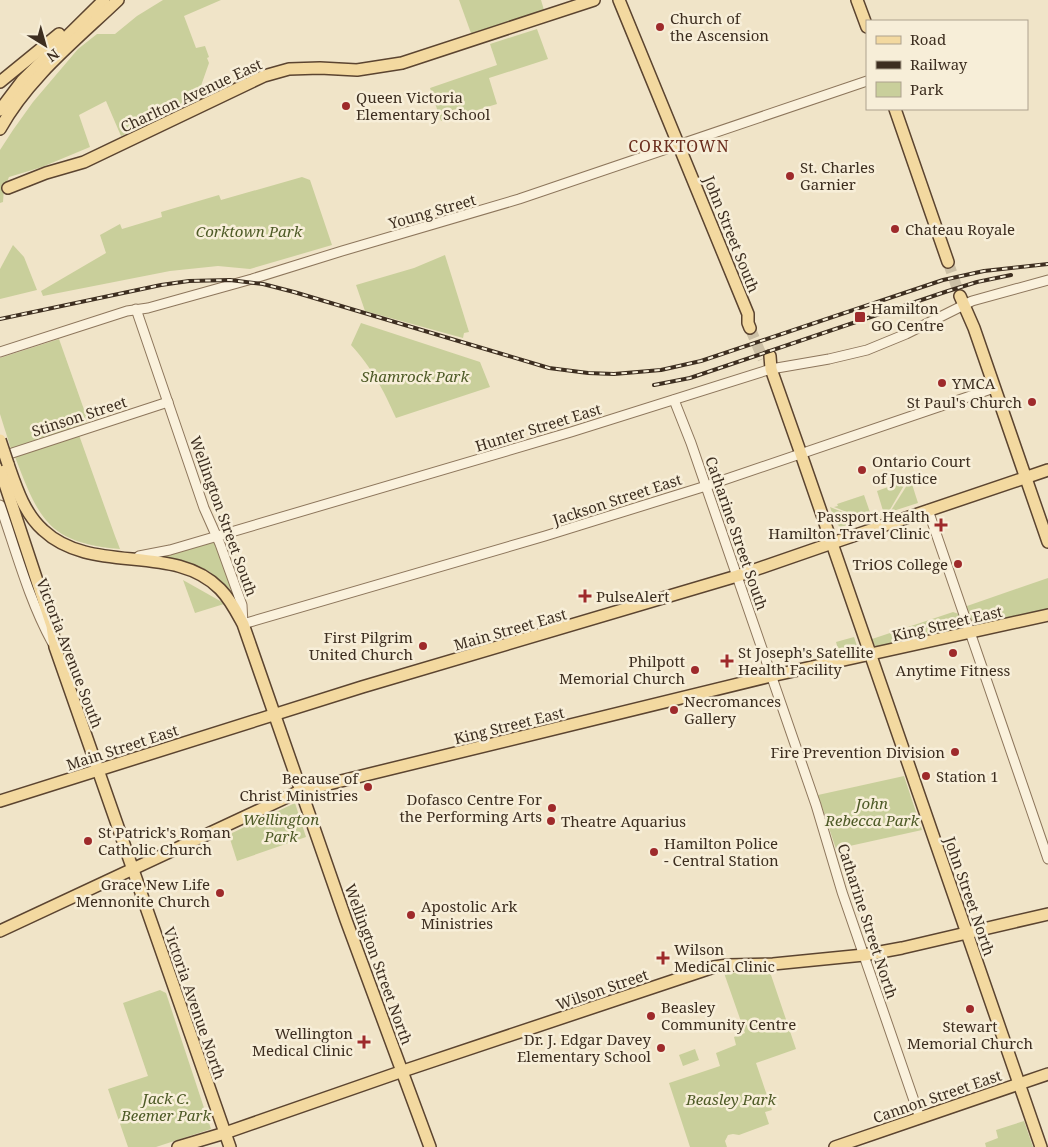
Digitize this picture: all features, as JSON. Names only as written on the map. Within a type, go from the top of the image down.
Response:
[{"type":"main road","points":[[0,82],[98,0]]},
{"type":"main road","points":[[0,110],[28,75],[104,0]]},
{"type":"main road","points":[[0,129],[36,80],[118,0]]},
{"type":"main road","name":"Charlton Avenue East","points":[[8,188],[46,173],[84,162],[264,76],[289,69],[357,70],[402,63],[594,0]]},
{"type":"main road","name":"John Street South","points":[[619,0],[748,314],[748,323],[754,327]]},
{"type":"main road","points":[[857,0],[866,24]]},
{"type":"main road","points":[[895,110],[948,262]]},
{"type":"main road","points":[[962,301],[974,328],[1048,542]]},
{"type":"main road","points":[[767,357],[870,655]]},
{"type":"main road","points":[[0,440],[2,465],[52,626],[55,647]]},
{"type":"main road","points":[[2,465],[23,504],[42,530],[59,542],[92,554],[175,565],[192,570],[220,588],[228,597],[243,624]]},
{"type":"main road","name":"Main Street East","points":[[0,802],[274,714],[737,576],[1048,470]]},
{"type":"main road","name":"King Street East","points":[[0,931],[300,791],[771,676],[1048,616]]},
{"type":"main road","name":"Wellington Street South","points":[[243,624],[300,791]]},
{"type":"main road","name":"Victoria Avenue South","points":[[55,647],[132,868]]},
{"type":"main road","name":"John Street North","points":[[870,655],[1041,1147]]},
{"type":"main road","name":"Wellington Street North","points":[[300,791],[430,1147]]},
{"type":"main road","name":"Victoria Avenue North","points":[[132,868],[230,1147]]},
{"type":"main road","name":"Wilson Street","points":[[178,1147],[225,1133],[714,967],[784,963],[864,955],[1048,914]]},
{"type":"main road","name":"Cannon Street East","points":[[835,1147],[1048,1074]]},
{"type":"street","name":"Young Street","points":[[0,352],[136,310],[235,284],[412,230],[473,214],[866,81]]},
{"type":"street","name":"Hunter Street East","points":[[113,558],[152,555],[522,447],[772,369],[867,350],[906,334],[962,301],[977,299],[1048,280]]},
{"type":"street","name":"Wellington Street South","points":[[136,310],[204,508],[242,605],[243,624]]},
{"type":"street","name":"Jackson Street East","points":[[243,624],[545,536],[706,486],[994,388]]},
{"type":"street","name":"Catharine Street South","points":[[674,400],[688,432],[771,676]]},
{"type":"street","name":"Stinson Street","points":[[2,465],[168,402]]},
{"type":"street","name":"Victoria Avenue South","points":[[0,505],[45,629],[55,647]]},
{"type":"street","points":[[928,510],[1048,859]]},
{"type":"street","name":"Catharine Street North","points":[[771,676],[920,1118]]},
{"type":"green space","points":[[163,0],[221,0],[184,16],[196,48],[205,46],[209,57],[207,58],[209,63],[196,100],[154,122],[121,136],[106,101],[79,115],[90,147],[42,167],[9,177],[4,189],[3,202],[0,203],[0,150],[33,102],[78,49],[97,34],[115,34],[137,16]]},
{"type":"green space","points":[[459,0],[541,0],[544,10],[472,36]]},
{"type":"green space","points":[[537,29],[548,59],[489,78],[497,104],[441,121],[430,88],[497,65],[490,44]]},
{"type":"green space","name":"Corktown Park","points":[[302,177],[310,180],[332,245],[250,269],[218,266],[170,271],[43,296],[41,291],[106,253],[100,235],[120,224],[122,229],[162,217],[161,212],[219,195],[221,200]]},
{"type":"green space","points":[[13,245],[24,257],[37,290],[0,299],[0,269]]},
{"type":"green space","name":"Shamrock Park","points":[[445,255],[469,332],[464,333],[463,338],[365,311],[356,285],[414,268]]},
{"type":"green space","name":"Shamrock Park","points":[[361,323],[480,362],[490,387],[396,418],[377,379],[351,345]]},
{"type":"green space","points":[[59,339],[87,418],[86,423],[11,449],[0,414],[0,358]]},
{"type":"green space","points":[[79,435],[120,549],[77,541],[61,534],[49,524],[31,497],[15,457]]},
{"type":"green space","points":[[911,481],[918,503],[890,512],[909,482]]},
{"type":"green space","points":[[902,482],[903,484],[906,482],[888,513],[884,514],[877,491]]},
{"type":"green space","points":[[864,495],[872,518],[867,520],[834,507],[838,506],[837,504]]},
{"type":"green space","points":[[830,507],[865,521],[840,527],[835,522]]},
{"type":"green space","points":[[212,541],[216,543],[231,590],[210,572],[200,567],[164,557],[165,555]]},
{"type":"green space","points":[[1048,578],[1048,609],[975,625],[972,624],[967,606]]},
{"type":"green space","points":[[183,580],[222,602],[224,604],[195,613]]},
{"type":"green space","points":[[953,612],[959,614],[964,628],[879,647],[875,646],[872,639]]},
{"type":"green space","points":[[854,637],[859,652],[840,656],[836,642]]},
{"type":"green space","name":"John Rebecca Park","points":[[904,776],[922,830],[836,849],[818,795]]},
{"type":"green space","name":"Wellington Park","points":[[295,803],[306,837],[237,861],[230,834]]},
{"type":"green space","name":"Beasley Park","points":[[766,972],[771,975],[796,1049],[756,1063],[772,1110],[765,1112],[769,1124],[739,1135],[728,1135],[725,1141],[727,1147],[690,1147],[669,1083],[720,1066],[716,1053],[736,1045],[734,1037],[745,1033],[724,973]]},
{"type":"green space","name":"Jack C. Beemer Park","points":[[160,990],[166,993],[211,1129],[156,1147],[128,1147],[108,1089],[148,1076],[123,1003]]},
{"type":"green space","points":[[695,1049],[699,1060],[683,1066],[679,1055]]},
{"type":"green space","points":[[1024,1121],[1033,1147],[986,1147],[985,1143],[998,1138],[996,1130]]},
{"type":"tunnel","points":[[948,262],[960,296]]},
{"type":"tunnel","points":[[750,328],[763,359]]},
{"type":"railway","points":[[0,319],[161,285],[189,281],[230,280],[263,284],[294,292],[549,368],[614,374],[661,370],[701,361],[943,280],[984,271],[1048,264]]},
{"type":"railway","points":[[654,385],[690,378],[948,291],[977,282],[1011,275]]},
{"type":"place","name":"Church of the Ascension","points":[[660,27]]},
{"type":"place","name":"Queen Victoria Elementary School","points":[[346,106]]},
{"type":"place","name":"St. Charles Garnier","points":[[790,176]]},
{"type":"place","name":"Chateau Royale","points":[[895,229]]},
{"type":"place","name":"Hamilton GO Centre","points":[[860,317]]},
{"type":"place","name":"YMCA","points":[[942,383]]},
{"type":"place","name":"St Paul's Church","points":[[1032,402]]},
{"type":"place","name":"Ontario Court of Justice","points":[[862,470]]},
{"type":"place","name":"Passport Health Hamilton Travel Clinic","points":[[941,525]]},
{"type":"place","name":"TriOS College","points":[[958,564]]},
{"type":"place","name":"PulseAlert","points":[[585,596]]},
{"type":"place","name":"First Pilgrim United Church","points":[[423,646]]},
{"type":"place","name":"Anytime Fitness","points":[[953,653]]},
{"type":"place","name":"St Joseph's Satellite Health Facility","points":[[727,661]]},
{"type":"place","name":"Philpott Memorial Church","points":[[695,670]]},
{"type":"place","name":"Necromances Gallery","points":[[674,710]]},
{"type":"place","name":"Fire Prevention Division","points":[[955,752]]},
{"type":"place","name":"Station 1","points":[[926,776]]},
{"type":"place","name":"Because of Christ Ministries","points":[[368,787]]},
{"type":"place","name":"Dofasco Centre For the Performing Arts","points":[[552,808]]},
{"type":"place","name":"Theatre Aquarius","points":[[551,821]]},
{"type":"place","name":"St Patrick's Roman Catholic Church","points":[[88,841]]},
{"type":"place","name":"Hamilton Police - Central Station","points":[[654,852]]},
{"type":"place","name":"Grace New Life Mennonite Church","points":[[220,893]]},
{"type":"place","name":"Apostolic Ark Ministries","points":[[411,915]]},
{"type":"place","name":"Wilson Medical Clinic","points":[[663,958]]},
{"type":"place","name":"Stewart Memorial Church","points":[[970,1009]]},
{"type":"place","name":"Beasley Community Centre","points":[[651,1016]]},
{"type":"place","name":"Wellington Medical Clinic","points":[[364,1042]]},
{"type":"place","name":"Dr. J. Edgar Davey Elementary School","points":[[661,1048]]},
{"type":"district","name":"CORKTOWN","points":[[679,146]]}]
